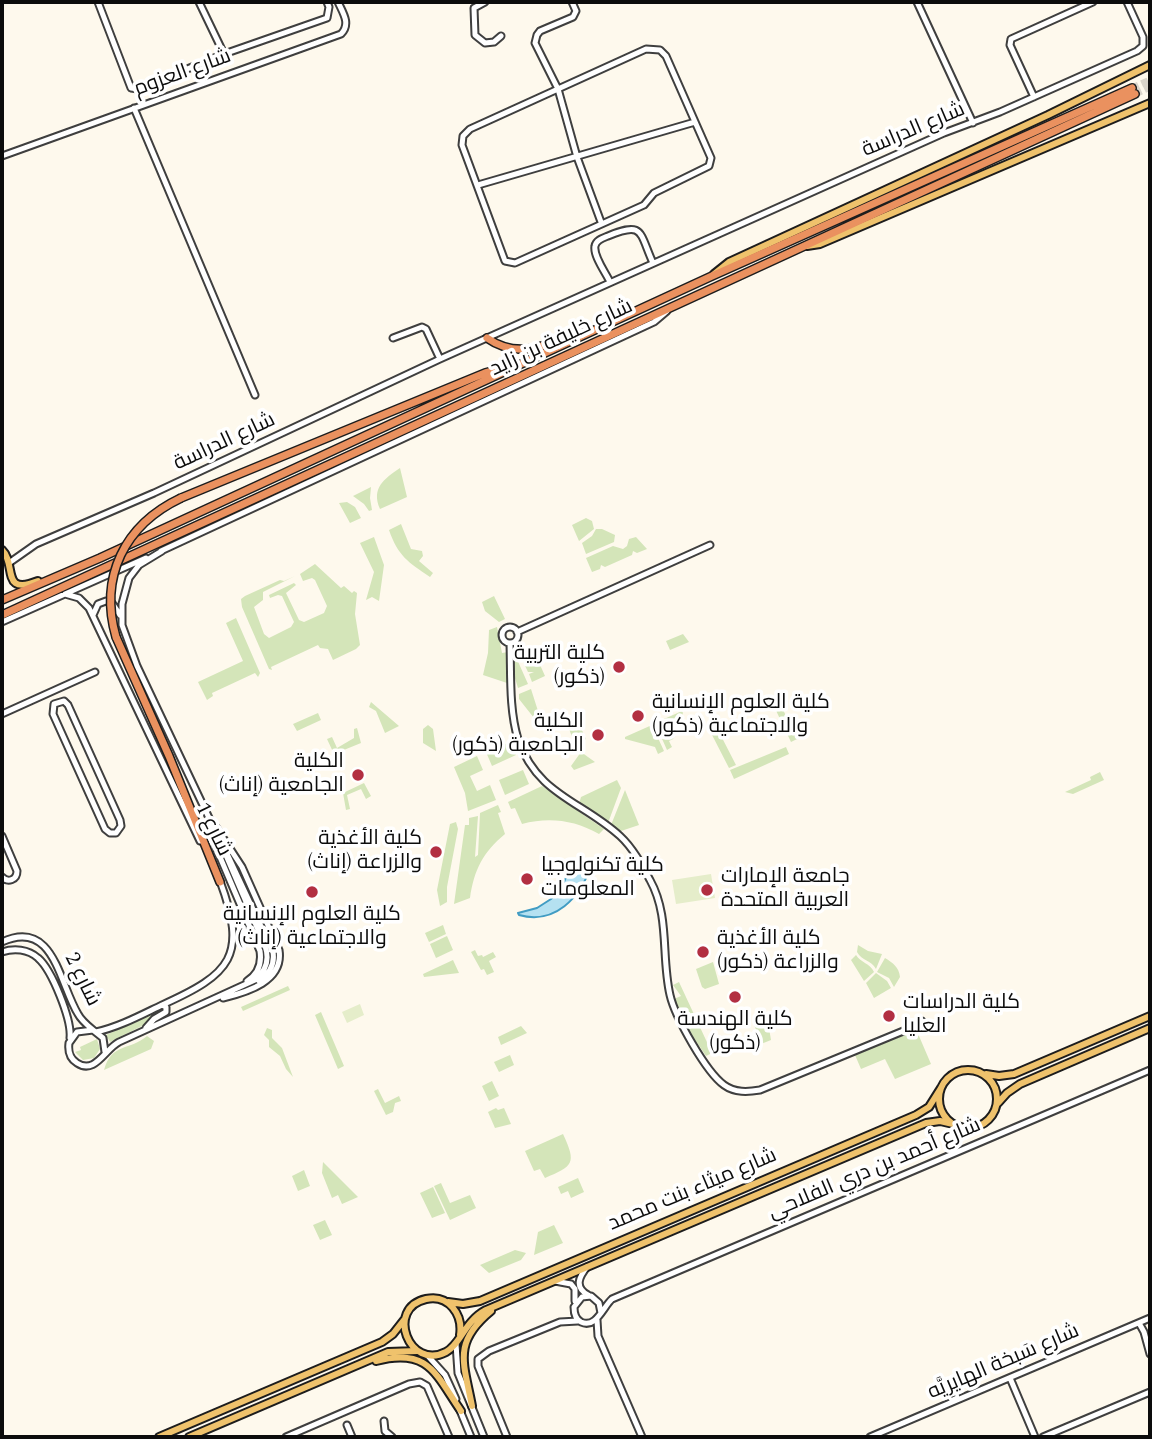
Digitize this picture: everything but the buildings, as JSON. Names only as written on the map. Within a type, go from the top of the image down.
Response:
[{"type":"highway","name":"شارع خليفة بن زايد","points":[[2,600],[712,276],[1134,91],[2,615]]},
{"type":"highway","points":[[487,338],[509,348],[533,350],[579,333],[587,334]]},
{"type":"highway","points":[[220,882],[169,756],[116,638],[111,616],[111,599],[119,558],[135,533],[151,516],[181,498],[485,373],[506,371]]},
{"type":"main road","points":[[712,276],[729,262],[1036,121],[1150,65]]},
{"type":"main road","points":[[802,245],[820,244],[1150,101]]},
{"type":"main road","points":[[3,551],[13,581],[22,585],[54,574],[64,574]]},
{"type":"main road","points":[[3,574],[9,565]]},
{"type":"main road","points":[[1150,1016],[1014,1074],[999,1076],[975,1070],[961,1070],[949,1077],[941,1088],[941,1108],[953,1124],[967,1128],[980,1126],[991,1117],[1007,1093],[1020,1084],[1150,1028]]},
{"type":"main road","points":[[984,1074],[997,1090],[997,1105]]},
{"type":"main road","name":"شارع ميثاء بنت محمد","points":[[447,1302],[463,1304],[480,1301],[865,1137],[923,1111],[934,1101],[941,1088]]},
{"type":"main road","name":"شارع ميثاء بنت محمد","points":[[460,1335],[474,1318],[498,1305],[926,1123],[940,1121],[953,1124]]},
{"type":"main road","points":[[159,1437],[382,1342],[393,1334],[408,1311],[419,1301],[432,1298],[447,1302],[460,1320],[460,1335],[446,1352],[427,1355],[417,1351],[388,1352],[189,1437]]},
{"type":"main road","points":[[472,1406],[462,1366],[463,1350],[470,1332],[498,1305]]},
{"type":"main road","points":[[405,1318],[405,1336],[417,1351]]},
{"type":"main road","points":[[360,1364],[399,1357],[419,1361],[431,1368],[440,1378],[461,1411]]},
{"type":"street","points":[[98,2],[131,88],[138,89],[224,54],[327,18],[327,2]]},
{"type":"street","points":[[199,2],[224,54]]},
{"type":"street","name":"شارع العزوم","points":[[2,156],[341,34],[347,24],[338,2]]},
{"type":"street","points":[[485,2],[474,8],[475,34],[485,43],[494,42],[501,36]]},
{"type":"street","points":[[572,2],[576,11],[573,18],[540,31],[536,37],[536,45],[558,89],[577,157],[601,222]]},
{"type":"street","points":[[917,2],[973,123]]},
{"type":"street","points":[[1034,97],[1010,45],[1011,40],[1093,2]]},
{"type":"street","name":"شارع الدراسة","points":[[22,552],[610,282],[1142,47],[1143,38],[1127,2]]},
{"type":"street","points":[[646,49],[656,49],[666,56],[695,122],[711,158],[707,168],[656,192],[644,205],[601,222],[518,262],[508,263],[501,256],[462,145],[465,133],[646,49]]},
{"type":"street","points":[[134,108],[255,395]]},
{"type":"street","points":[[478,186],[695,122]]},
{"type":"street","points":[[610,282],[595,249],[601,239],[627,228],[634,228],[653,263]]},
{"type":"street","points":[[2,622],[560,367],[657,320],[668,309]]},
{"type":"street","points":[[393,338],[422,327],[426,329],[440,359]]},
{"type":"street","points":[[517,632],[710,544]]},
{"type":"street","points":[[3,551],[22,552]]},
{"type":"street","name":"شارع 1","points":[[105,1052],[144,1030],[255,980],[265,968],[267,957],[265,946],[219,839],[137,666],[122,625],[122,604],[129,578],[139,565],[162,551]]},
{"type":"street","points":[[9,565],[22,552]]},
{"type":"street","name":"شارع 1","points":[[65,594],[83,600],[93,615],[220,882],[233,922],[229,956],[210,981],[195,991],[116,1026],[94,1031]]},
{"type":"street","points":[[93,615],[98,604],[108,601],[118,611],[122,625]]},
{"type":"street","points":[[510,643],[503,639],[503,630],[511,627],[517,632]]},
{"type":"street","points":[[510,643],[517,638],[517,632]]},
{"type":"street","points":[[510,643],[516,727],[528,761],[550,788],[621,837],[637,857],[661,908],[668,982],[676,1013],[703,1060],[724,1085],[738,1091],[760,1090],[922,1021]]},
{"type":"street","points":[[2,714],[95,672]]},
{"type":"street","points":[[52,691],[57,702]]},
{"type":"street","points":[[64,701],[68,705],[94,761],[121,823],[116,833],[105,829],[52,712],[57,702],[64,701]]},
{"type":"street","points":[[78,769],[94,761]]},
{"type":"street","points":[[210,819],[237,859],[280,954],[278,968],[270,979],[220,999]]},
{"type":"street","points":[[208,1002],[251,979],[258,971],[261,956],[217,850],[210,819]]},
{"type":"street","points":[[2,836],[17,874],[9,881],[2,877]]},
{"type":"street","name":"شارع 1","points":[[208,1002],[263,979],[270,970],[274,957],[233,862],[219,839]]},
{"type":"street","name":"شارع 2","points":[[2,942],[15,937],[25,937],[44,945],[77,1013],[94,1031]]},
{"type":"street","name":"شارع 2","points":[[2,953],[19,950],[40,960],[69,1019],[70,1040]]},
{"type":"street","points":[[144,1030],[151,1021],[166,1012],[166,1007],[161,1006]]},
{"type":"street","points":[[77,1031],[94,1031],[104,1042],[105,1052],[97,1063],[81,1065],[69,1054],[70,1040],[77,1031]]},
{"type":"street","name":"شارع أحمد بن دري الفلاحي","points":[[592,1297],[612,1299],[1150,1070]]},
{"type":"street","points":[[587,1267],[580,1275],[578,1284],[582,1291],[599,1303],[598,1336]]},
{"type":"street","points":[[555,1281],[568,1282],[574,1286],[574,1314],[598,1336],[642,1437]]},
{"type":"street","points":[[560,1322],[582,1297],[592,1297]]},
{"type":"street","name":"شارع أحمد بن دري الفلاحي","points":[[599,1316],[612,1299]]},
{"type":"street","points":[[507,1437],[478,1366],[478,1359],[483,1354],[560,1322],[590,1323],[599,1316]]},
{"type":"street","name":"شارع سَبخة الهايرِيَّه","points":[[870,1437],[1150,1318]]},
{"type":"street","points":[[1139,1323],[1150,1354]]},
{"type":"street","points":[[456,1343],[458,1373],[484,1437]]},
{"type":"street","points":[[427,1355],[445,1375],[471,1437]]},
{"type":"street","points":[[1010,1378],[1035,1437]]},
{"type":"street","points":[[286,1437],[414,1382],[423,1383],[429,1389],[449,1437]]},
{"type":"street","points":[[1043,1437],[1150,1392]]},
{"type":"street","points":[[342,1413],[352,1437]]},
{"type":"street","points":[[384,1421],[386,1431],[391,1437]]},
{"type":"green space","points":[[400,468],[407,497],[380,509],[378,490],[384,480]]},
{"type":"green space","points":[[371,487],[372,510],[369,511],[353,496]]},
{"type":"green space","points":[[347,502],[355,507],[361,518],[350,523],[339,503]]},
{"type":"green space","points":[[586,518],[592,521],[594,529],[579,541],[572,525]]},
{"type":"green space","points":[[401,524],[411,549],[422,551],[423,556],[419,561],[433,573],[430,577],[410,562],[396,546],[389,530]]},
{"type":"green space","points":[[596,529],[615,535],[614,542],[586,554],[582,543],[592,536]]},
{"type":"green space","points":[[374,537],[384,565],[379,601],[372,597],[366,600],[374,572],[360,543]]},
{"type":"green space","points":[[636,537],[647,549],[637,553],[633,551],[632,555],[605,567],[601,565],[600,569],[592,572],[586,558],[613,546],[623,549],[629,539]]},
{"type":"green space","points":[[315,564],[341,588],[344,586],[352,593],[357,593],[355,614],[360,645],[333,660],[328,649],[318,645],[271,667],[272,670],[269,669],[241,599],[280,580],[295,576],[263,592],[263,600],[254,607],[264,634],[269,638],[291,627],[294,622],[282,596],[270,598],[269,595],[294,583],[296,585],[286,593],[299,620],[304,622],[324,613],[327,606],[315,580],[312,578],[303,581],[300,574]]},
{"type":"green space","points":[[494,596],[505,619],[499,622],[485,611],[482,602]]},
{"type":"green space","points":[[236,618],[260,673],[258,677],[255,673],[212,693],[213,696],[207,700],[198,682],[243,661],[226,623]]},
{"type":"green space","points":[[497,627],[502,653],[508,652],[510,684],[483,675],[489,630]]},
{"type":"green space","points":[[683,634],[689,642],[670,650],[666,641]]},
{"type":"green space","points":[[533,649],[545,676],[532,682],[529,674],[534,672],[528,672],[520,655]]},
{"type":"green space","points":[[516,657],[528,684],[518,688],[514,675],[513,659]]},
{"type":"green space","points":[[531,689],[538,711],[534,718],[519,699],[519,694]]},
{"type":"green space","points":[[777,697],[797,739],[791,742],[771,700]]},
{"type":"green space","points":[[371,702],[399,726],[385,733],[376,711],[369,707]]},
{"type":"green space","points":[[682,711],[673,739],[669,741],[672,747],[667,750],[655,723]]},
{"type":"green space","points":[[318,713],[321,720],[297,731],[293,724]]},
{"type":"green space","points":[[576,717],[586,739],[580,743],[574,742],[566,721]]},
{"type":"green space","points":[[428,725],[433,729],[436,751],[423,743],[423,729]]},
{"type":"green space","points":[[652,725],[664,751],[658,754],[655,747],[625,739],[625,737]]},
{"type":"green space","points":[[357,728],[361,743],[334,754],[327,739],[332,737],[337,748],[354,738],[354,729]]},
{"type":"green space","points":[[718,730],[736,765],[729,768],[711,733]]},
{"type":"green space","points":[[510,742],[516,755],[492,766],[486,752]]},
{"type":"green space","points":[[786,747],[789,754],[734,779],[730,770]]},
{"type":"green space","points":[[581,752],[595,762],[574,770],[571,766]]},
{"type":"green space","points":[[477,756],[483,770],[470,776],[477,791],[490,785],[496,800],[468,811],[465,793],[454,767]]},
{"type":"green space","points":[[523,770],[529,784],[505,795],[499,780]]},
{"type":"green space","points":[[1100,772],[1104,780],[1073,794],[1065,792],[1091,780],[1090,777]]},
{"type":"green space","points":[[617,780],[621,788],[608,823],[579,804],[581,797]]},
{"type":"green space","points":[[364,783],[371,796],[366,799],[361,789],[347,795],[350,809],[346,810],[343,793]]},
{"type":"green space","points":[[542,786],[604,829],[599,834],[571,823],[552,820],[522,824],[515,808],[511,809],[508,802]]},
{"type":"green space","points":[[625,790],[639,825],[618,832],[611,825]]},
{"type":"green space","points":[[498,805],[505,834],[481,862],[470,898],[454,904],[465,825],[469,825],[469,818],[478,816],[475,857],[478,855],[480,813]]},
{"type":"green space","points":[[456,822],[458,829],[447,887],[447,902],[440,906],[437,890],[450,824]]},
{"type":"green space","points":[[711,874],[715,898],[676,904],[672,880]]},
{"type":"green space","points":[[443,925],[446,934],[429,942],[425,933]]},
{"type":"green space","points":[[447,936],[453,950],[436,958],[430,944]]},
{"type":"green space","points":[[858,945],[868,951],[882,954],[876,969],[859,955]]},
{"type":"green space","points":[[475,950],[478,956],[483,957],[493,952],[496,957],[489,961],[494,972],[487,975],[484,969],[481,970],[471,952]]},
{"type":"green space","points":[[856,955],[874,972],[864,981],[851,960]]},
{"type":"green space","points":[[885,958],[895,966],[900,977],[894,987],[889,978],[877,972]]},
{"type":"green space","points":[[453,960],[459,973],[424,977],[423,974]]},
{"type":"green space","points":[[713,962],[719,984],[705,989],[696,969]]},
{"type":"green space","points":[[876,973],[887,981],[891,988],[874,998],[866,983]]},
{"type":"green space","points":[[679,982],[712,1053],[706,1056],[681,1019],[674,999],[681,996],[673,985]]},
{"type":"green space","points":[[288,986],[290,990],[243,1011],[241,1007]]},
{"type":"green space","points":[[360,1004],[364,1015],[347,1023],[342,1012]]},
{"type":"green space","points":[[321,1012],[344,1066],[338,1069],[315,1015]]},
{"type":"green space","points":[[773,1012],[778,1023],[769,1028],[771,1040],[751,1048],[747,1040],[758,1034],[754,1025],[764,1021],[762,1017]]},
{"type":"green space","points":[[152,1014],[153,1017],[144,1025],[110,1042],[106,1035]]},
{"type":"green space","points":[[521,1026],[527,1033],[501,1045],[498,1037]]},
{"type":"green space","points":[[267,1028],[272,1030],[272,1038],[282,1048],[293,1077],[280,1056],[269,1047],[269,1040],[264,1035]]},
{"type":"green space","points":[[916,1029],[931,1064],[895,1079],[885,1059],[861,1069],[855,1055]]},
{"type":"green space","points":[[147,1036],[154,1041],[151,1049],[104,1070],[107,1061],[117,1051]]},
{"type":"green space","points":[[97,1039],[100,1049],[94,1058],[83,1060],[75,1052],[81,1050],[80,1047]]},
{"type":"green space","points":[[510,1055],[514,1065],[499,1072],[494,1062]]},
{"type":"green space","points":[[492,1081],[499,1096],[489,1101],[482,1086]]},
{"type":"green space","points":[[378,1089],[385,1103],[399,1096],[401,1101],[395,1103],[393,1112],[386,1115],[374,1091]]},
{"type":"green space","points":[[504,1108],[511,1124],[495,1128],[488,1112]]},
{"type":"green space","points":[[563,1134],[570,1152],[570,1163],[545,1178],[540,1169],[534,1171],[525,1151]]},
{"type":"green space","points":[[323,1162],[358,1197],[342,1204],[338,1195],[332,1198],[322,1173]]},
{"type":"green space","points":[[304,1170],[310,1186],[298,1191],[292,1176]]},
{"type":"green space","points":[[578,1178],[584,1192],[571,1198],[568,1191],[561,1194],[558,1187]]},
{"type":"green space","points":[[441,1183],[450,1203],[470,1195],[476,1208],[450,1220],[434,1186]]},
{"type":"green space","points":[[433,1187],[445,1213],[432,1218],[420,1193]]},
{"type":"green space","points":[[325,1220],[332,1235],[320,1240],[313,1225]]},
{"type":"green space","points":[[554,1225],[563,1243],[534,1255],[538,1232]]},
{"type":"green space","points":[[515,1250],[526,1253],[521,1260],[489,1273],[480,1265]]},
{"type":"water","points":[[580,864],[591,866],[580,889],[564,906],[544,916],[519,915],[518,913],[537,908],[551,899],[561,888],[569,871]]},
{"type":"tunnel","points":[[1132,88],[1150,80]]},
{"type":"tunnel","points":[[1135,94],[1150,87]]},
{"type":"place","name":"كلية التربية (ذكور)","points":[[619,667]]},
{"type":"place","name":"كلية العلوم الإنسانية والاجتماعية (ذكور)","points":[[638,716]]},
{"type":"place","name":"الكلية الجامعية (ذكور)","points":[[598,735]]},
{"type":"place","name":"الكلية الجامعية (إناث)","points":[[358,775]]},
{"type":"place","name":"كلية الأغذية والزراعة (إناث)","points":[[436,852]]},
{"type":"place","name":"كلية تكنولوجيا المعلومات","points":[[527,879]]},
{"type":"place","name":"جامعة الإمارات العربية المتحدة","points":[[707,890]]},
{"type":"place","name":"كلية العلوم الإنسانية والاجتماعية (إناث)","points":[[312,892]]},
{"type":"place","name":"كلية الأغذية والزراعة (ذكور)","points":[[703,952]]},
{"type":"place","name":"كلية الهندسة (ذكور)","points":[[735,997]]},
{"type":"place","name":"كلية الدراسات العليا","points":[[889,1016]]}]
